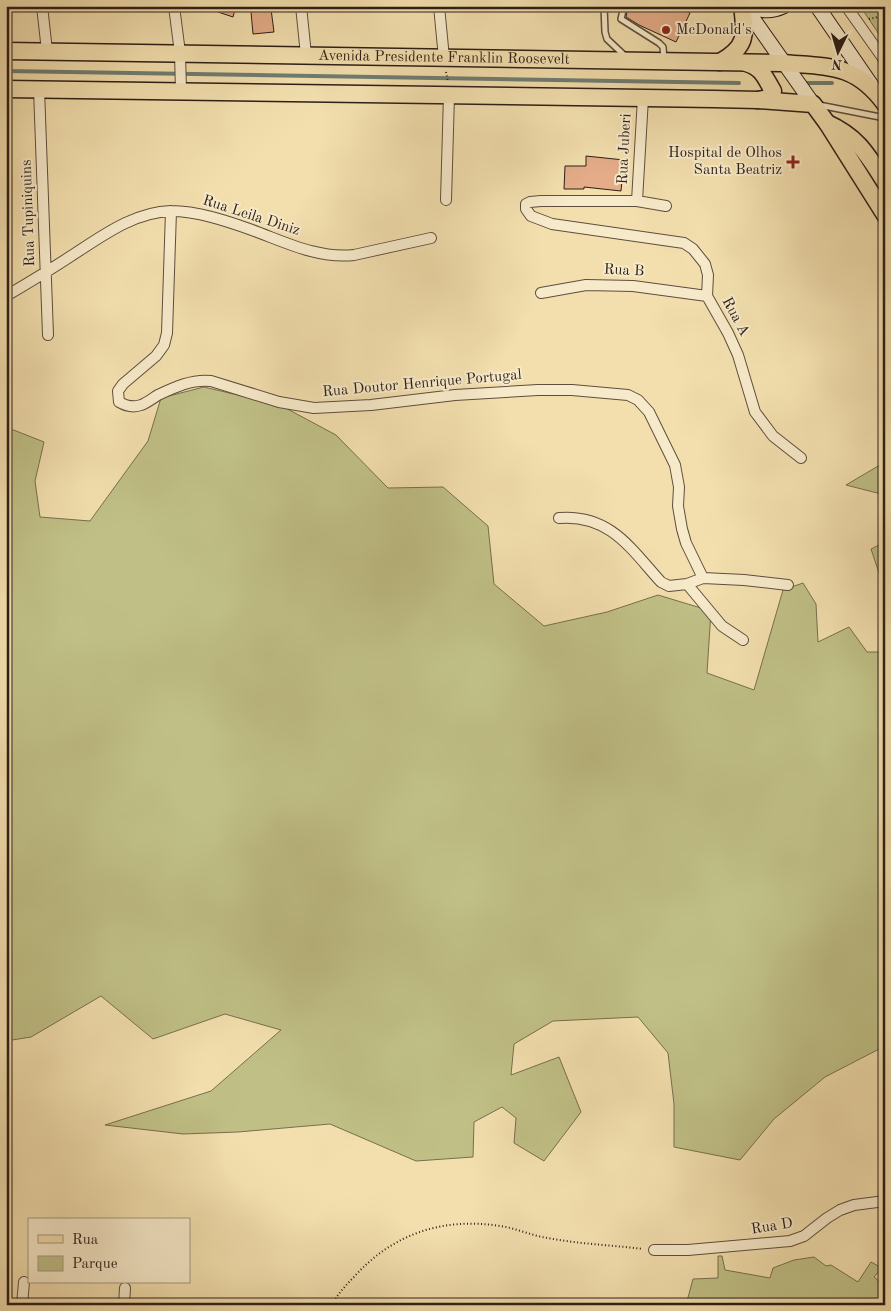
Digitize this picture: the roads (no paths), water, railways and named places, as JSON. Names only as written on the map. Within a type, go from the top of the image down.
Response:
[{"type":"main road","points":[[720,62],[734,54],[742,43],[743,6]]},
{"type":"main road","points":[[743,6],[782,63],[827,123],[885,215]]},
{"type":"main road","points":[[750,6],[758,10],[772,11],[784,6]]},
{"type":"main road","points":[[817,6],[874,89]]},
{"type":"main road","name":"Avenida Presidente Franklin Roosevelt","points":[[6,51],[47,51],[180,60],[306,55],[445,64],[628,60],[782,63],[840,68],[852,73],[874,89],[885,104]]},
{"type":"main road","points":[[740,61],[756,66],[774,91],[768,98],[758,100]]},
{"type":"main road","points":[[6,89],[181,85],[448,89],[643,98],[758,100],[813,104]]},
{"type":"main road","points":[[827,123],[843,130],[852,137],[864,150],[885,182]]},
{"type":"street","points":[[42,6],[47,51]]},
{"type":"street","points":[[174,6],[181,85]]},
{"type":"street","points":[[301,6],[306,55]]},
{"type":"street","points":[[439,6],[445,64]]},
{"type":"street","points":[[846,6],[885,61]]},
{"type":"street","name":"Rua Tupiniquins","points":[[39,89],[48,335]]},
{"type":"street","points":[[446,200],[448,89]]},
{"type":"street","name":"Rua Juberi","points":[[637,201],[643,98]]},
{"type":"street","name":"Rua A","points":[[637,201],[541,201],[526,204],[526,209],[527,213],[552,224],[684,244],[693,249],[705,264],[708,275],[707,296],[738,355],[755,412],[773,436],[801,458]]},
{"type":"street","points":[[637,201],[666,206]]},
{"type":"street","name":"Rua Leila Diniz","points":[[6,296],[114,229],[127,222],[155,213],[171,211],[190,213],[236,224],[324,255],[354,255],[431,238]]},
{"type":"street","name":"Rua Doutor Henrique Portugal","points":[[171,211],[167,333],[164,345],[156,356],[123,384],[118,391],[119,402],[126,406],[141,406],[158,395],[200,379],[211,380],[279,402],[314,408],[372,406],[455,395],[538,390],[572,390],[628,395],[638,400],[649,412],[675,465],[679,487],[678,506],[682,529],[686,543],[703,578]]},
{"type":"street","name":"Rua B","points":[[541,293],[586,285],[633,286],[707,296]]},
{"type":"street","points":[[559,518],[571,517],[588,520],[606,527],[624,542],[661,582],[669,586],[675,587],[703,578],[788,585]]},
{"type":"street","points":[[687,584],[722,626],[743,640]]},
{"type":"street","name":"Rua D","points":[[654,1250],[688,1250],[790,1241],[804,1236],[840,1210],[854,1205],[885,1201]]},
{"type":"street","points":[[22,1305],[24,1282]]},
{"type":"street","points":[[124,1305],[125,1288]]},
{"type":"lane","points":[[604,6],[607,39],[628,60]]},
{"type":"lane","points":[[624,6],[621,19],[659,43],[663,47],[664,61]]},
{"type":"lane","points":[[813,104],[885,118]]},
{"type":"waterway","points":[[6,71],[739,83]]},
{"type":"waterway","points":[[806,83],[832,83]]},
{"type":"place","name":"McDonald's","points":[[666,30]]},
{"type":"place","name":"Hospital de Olhos Santa Beatriz","points":[[793,162]]}]
